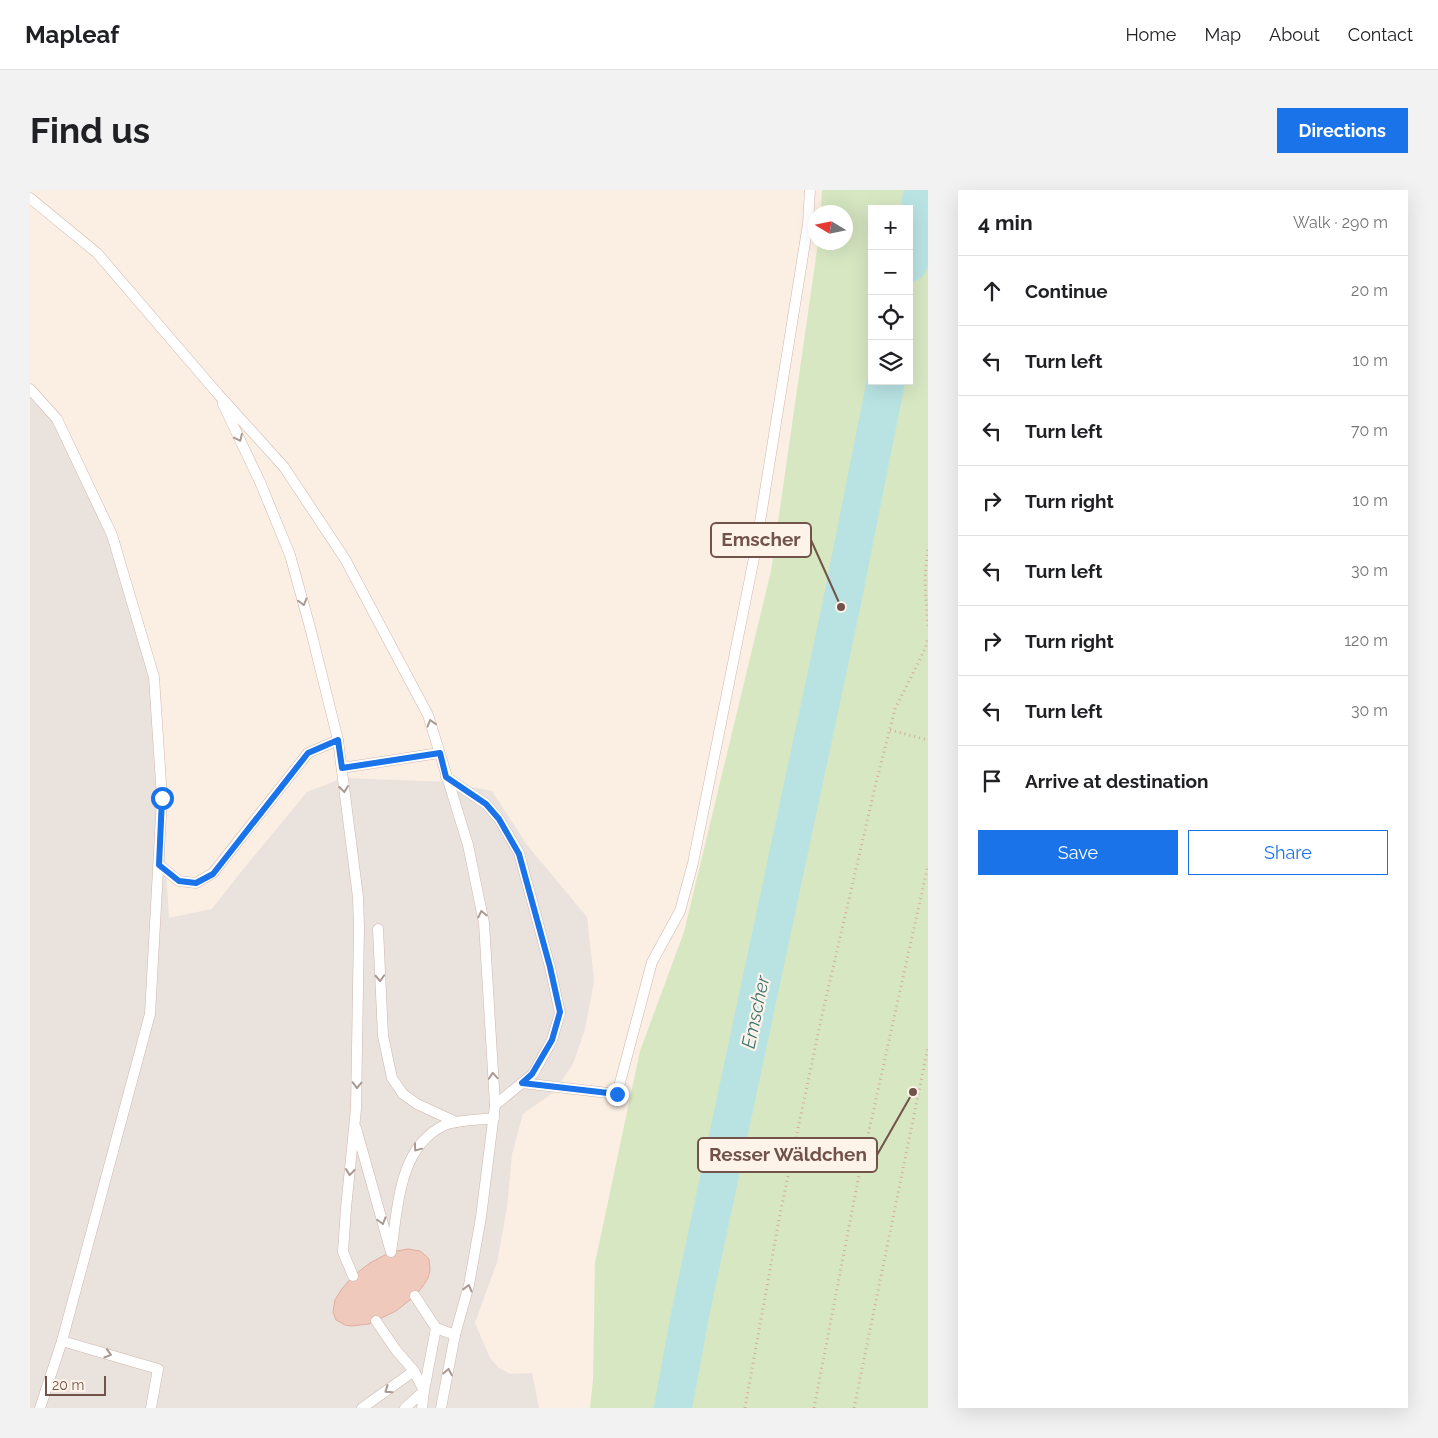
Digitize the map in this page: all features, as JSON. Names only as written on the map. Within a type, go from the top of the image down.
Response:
[{"type":"lane","points":[[522,1083],[617,1094],[652,962],[680,911],[693,863],[755,553],[808,224],[810,190]]},
{"type":"lane","points":[[30,198],[97,253],[218,394],[284,467],[345,559],[428,715],[468,845],[484,923],[495,1105],[480,1227],[469,1285],[455,1335],[441,1408]]},
{"type":"lane","points":[[30,389],[57,419],[112,535],[154,677],[162,798],[150,1014],[62,1340],[40,1408]]},
{"type":"lane","points":[[218,394],[260,482],[290,555],[338,740],[359,917],[355,1123],[343,1252],[353,1276]]},
{"type":"lane","points":[[159,865],[179,881],[196,883],[213,874],[308,753],[338,740]]},
{"type":"lane","points":[[342,768],[440,753]]},
{"type":"lane","points":[[446,777],[486,804],[499,819],[519,854],[550,967],[560,1012],[552,1040],[532,1074],[495,1105]]},
{"type":"lane","points":[[378,929],[383,1036],[392,1078],[404,1094],[417,1104],[456,1122]]},
{"type":"lane","points":[[355,1123],[391,1252],[403,1180],[410,1158],[428,1135],[446,1124],[494,1118]]},
{"type":"lane","points":[[415,1296],[436,1328],[455,1335]]},
{"type":"lane","points":[[376,1321],[396,1350],[414,1371],[424,1391]]},
{"type":"lane","points":[[422,1408],[436,1328]]},
{"type":"lane","points":[[62,1340],[158,1369],[151,1408]]},
{"type":"lane","points":[[362,1408],[414,1371]]},
{"type":"lane","points":[[405,1408],[424,1391]]},
{"type":"path","points":[[928,550],[924,584],[928,626]]},
{"type":"path","points":[[745,1408],[780,1214],[822,1015],[876,783],[895,709],[926,647],[928,637]]},
{"type":"path","points":[[890,730],[928,740]]},
{"type":"path","points":[[814,1408],[858,1180],[928,865]]},
{"type":"path","points":[[854,1408],[928,1047]]},
{"type":"shaded area","points":[[30,391],[57,419],[112,535],[154,677],[169,918],[212,909],[307,792],[343,778],[449,782],[492,791],[527,845],[587,917],[594,981],[585,1029],[573,1064],[554,1092],[523,1114],[512,1154],[507,1208],[497,1262],[475,1323],[490,1358],[499,1368],[510,1374],[532,1373],[539,1408],[30,1408]]},
{"type":"green space","points":[[822,190],[928,190],[928,1408],[590,1408],[593,1380],[595,1263],[640,1051],[684,932],[771,571],[817,250],[853,250],[853,205],[821,205]]},
{"type":"building","points":[[408,1249],[420,1251],[429,1259],[430,1270],[428,1278],[415,1296],[396,1311],[369,1324],[351,1326],[336,1320],[333,1312],[335,1300],[353,1276],[370,1263],[391,1252]]},
{"type":"waterway","name":"Emscher","points":[[911,250],[923,190]]},
{"type":"waterway","name":"Emscher","points":[[673,1408],[690,1315],[841,607],[885,385]]},
{"type":"place","name":"Emscher","points":[[841,607]]},
{"type":"place","name":"Resser Wäldchen","points":[[913,1092]]},
{"type":"route","points":[[162,798],[159,865],[179,881],[196,883],[213,874],[308,753],[338,740],[342,768],[440,753],[446,777],[486,804],[499,819],[519,854],[550,967],[560,1012],[552,1040],[532,1074],[522,1083],[617,1094]]}]
